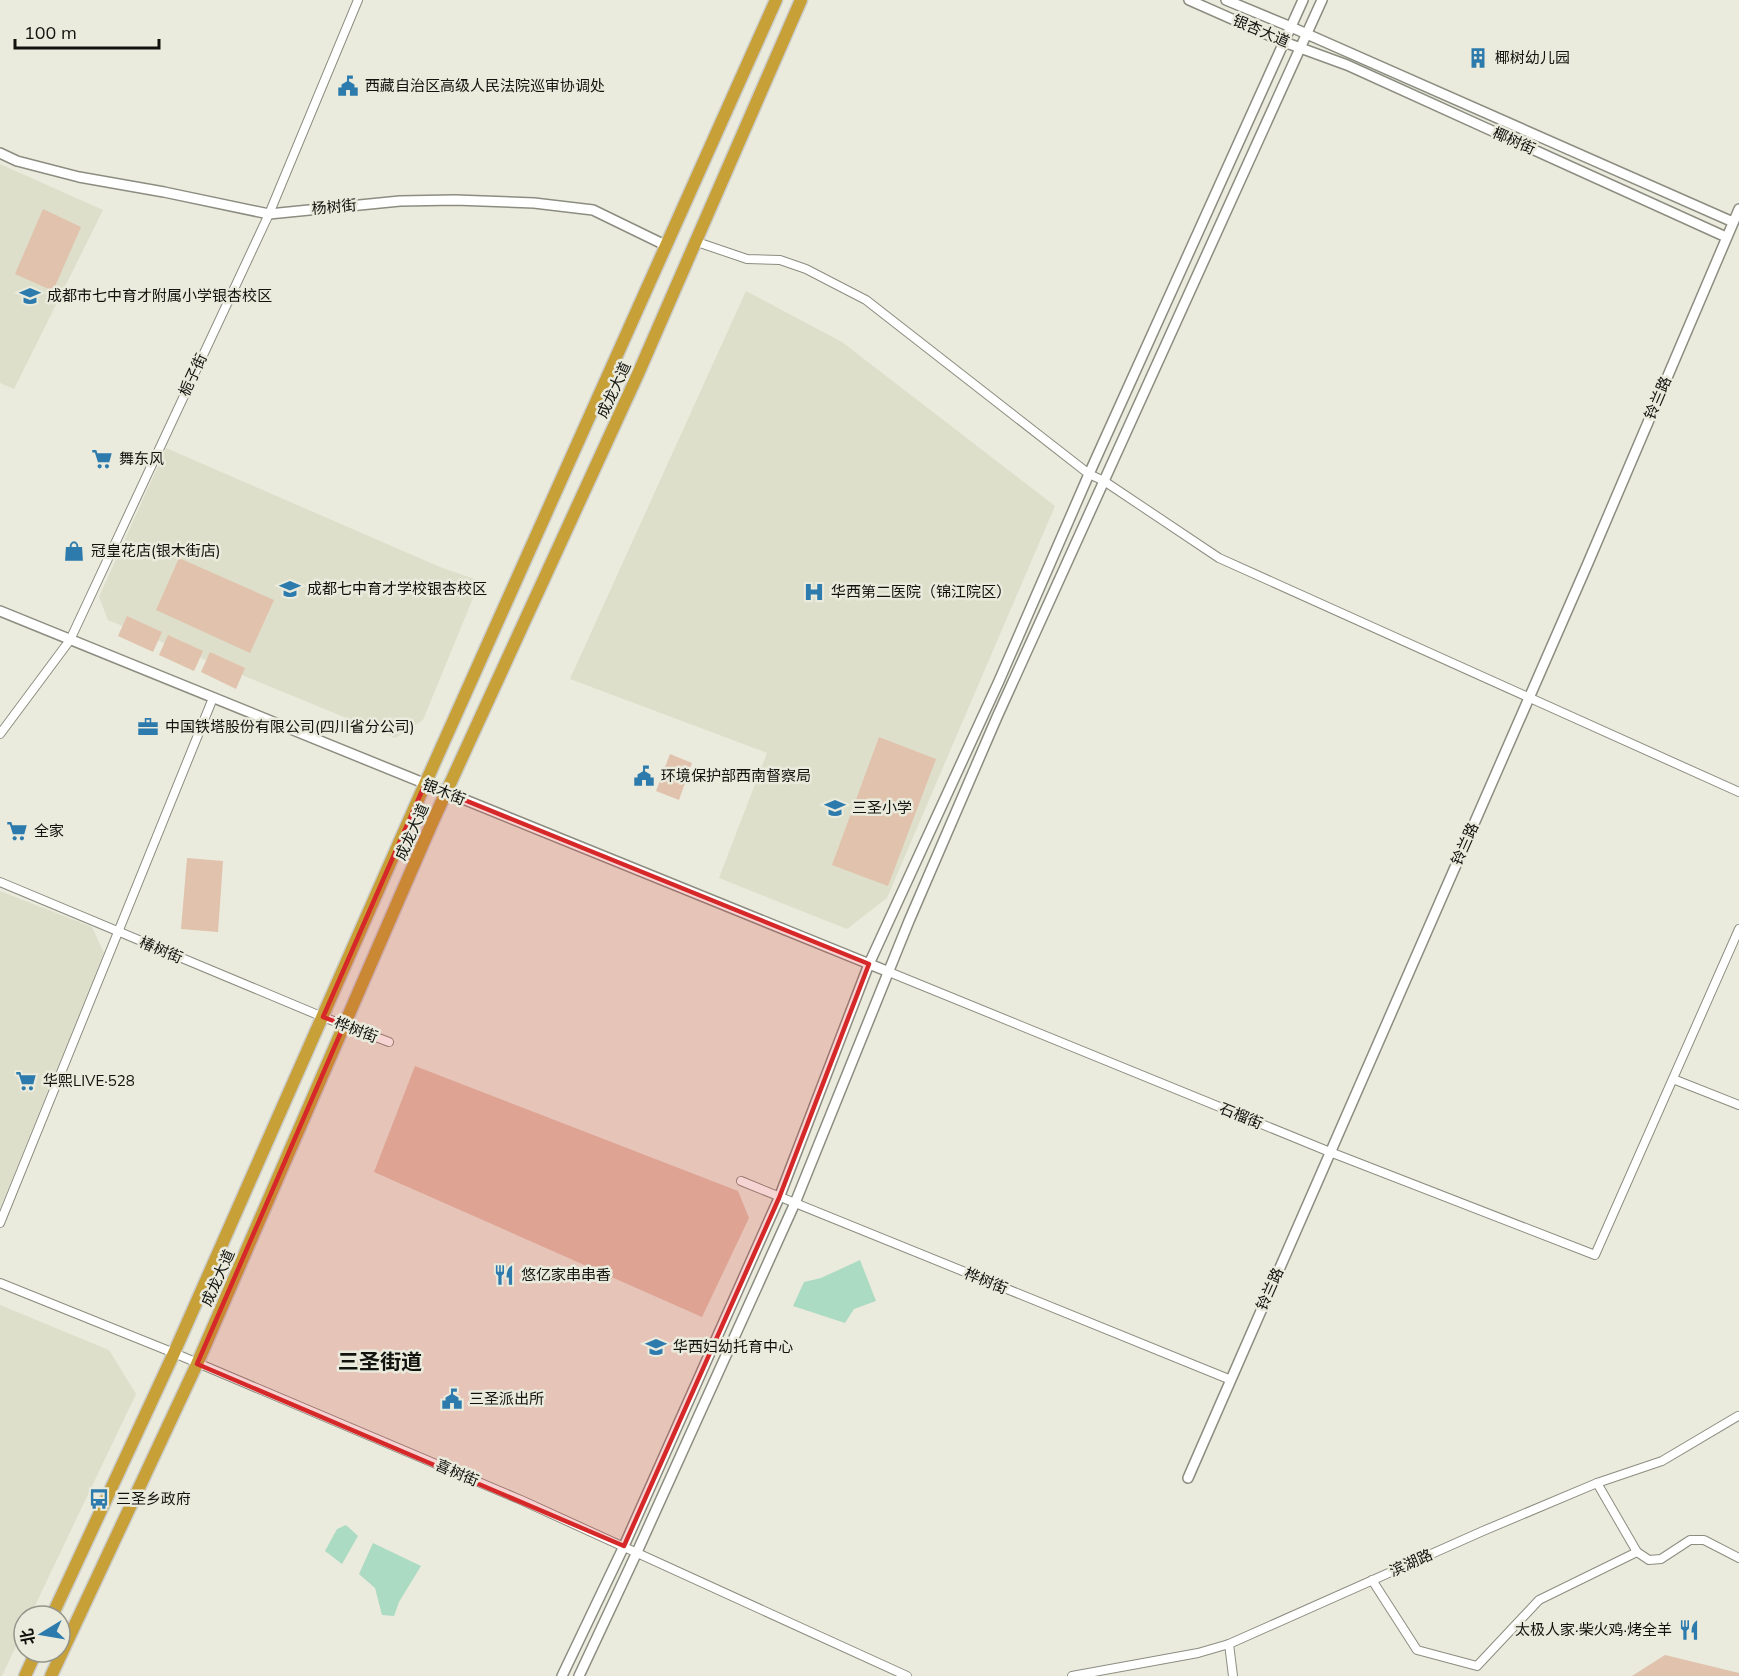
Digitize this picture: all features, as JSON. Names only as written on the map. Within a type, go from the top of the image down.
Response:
[{"type":"highway","name":"成龙大道","points":[[58,1604],[174,1353],[425,784],[776,0]]},
{"type":"highway","name":"成龙大道","points":[[51,1676],[197,1364],[446,793],[697,242],[801,0]]},
{"type":"street","name":"栀子街","points":[[0,734],[70,639],[269,214],[358,0]]},
{"type":"street","name":"银杏大道","points":[[1189,0],[1300,48]]},
{"type":"street","name":"银杏大道","points":[[1226,0],[1307,34]]},
{"type":"street","points":[[562,1676],[624,1546],[779,1198],[869,964],[999,681],[1089,474],[1303,0]]},
{"type":"street","points":[[579,1676],[638,1552],[795,1203],[889,972],[997,717],[1322,0]]},
{"type":"street","name":"椰树街","points":[[1307,34],[1733,222]]},
{"type":"street","name":"椰树街","points":[[1300,48],[1347,65],[1726,237]]},
{"type":"street","name":"杨树街","points":[[0,153],[17,161],[79,177],[269,214],[399,201],[455,200],[534,203],[593,210],[667,246]]},
{"type":"street","name":"铃兰路","points":[[1188,1478],[1529,698],[1739,209]]},
{"type":"street","points":[[697,242],[747,259],[780,260],[806,269],[866,300],[1089,474],[1104,481],[1219,558],[1739,792]]},
{"type":"street","name":"银木街","points":[[0,611],[889,972]]},
{"type":"street","points":[[0,1223],[213,698]]},
{"type":"street","name":"椿树街","points":[[0,882],[323,1017]]},
{"type":"street","points":[[1739,929],[1672,1079],[1739,1105]]},
{"type":"street","name":"石榴街","points":[[889,972],[1330,1152],[1595,1255],[1672,1079]]},
{"type":"street","name":"桦树街","points":[[323,1017],[388,1042]]},
{"type":"street","name":"桦树街","points":[[741,1181],[1231,1380]]},
{"type":"street","name":"喜树街","points":[[0,1283],[174,1353],[510,1495],[907,1676]]},
{"type":"street","name":"滨湖路","points":[[1072,1676],[1198,1653],[1229,1644],[1483,1530],[1597,1483],[1662,1461],[1738,1416]]},
{"type":"street","points":[[1597,1483],[1637,1552],[1648,1560],[1661,1559],[1690,1540],[1704,1540],[1739,1558]]},
{"type":"street","points":[[1372,1580],[1417,1650],[1477,1666],[1539,1600],[1637,1552]]},
{"type":"street","points":[[1229,1644],[1233,1676]]},
{"type":"highlighted area","points":[[425,784],[869,964],[779,1198],[624,1546],[197,1364],[344,1025],[323,1017]]},
{"type":"shaded area","name":"成都市七中育才附属小学银杏校区","points":[[0,164],[103,210],[14,389],[0,383]]},
{"type":"shaded area","points":[[43,209],[81,227],[53,291],[15,274]]},
{"type":"shaded area","name":"华西第二医院（锦江院区）","points":[[746,291],[842,342],[1055,506],[887,898],[847,929],[719,878],[767,753],[570,679]]},
{"type":"shaded area","name":"成都七中育才学校银杏校区","points":[[166,448],[440,567],[480,581],[423,720],[395,738],[108,620],[99,597]]},
{"type":"shaded area","points":[[179,558],[274,600],[250,653],[156,610]]},
{"type":"shaded area","points":[[127,616],[162,632],[153,652],[118,636]]},
{"type":"shaded area","points":[[168,635],[203,651],[194,671],[159,655]]},
{"type":"shaded area","points":[[210,652],[245,668],[236,689],[201,672]]},
{"type":"shaded area","points":[[879,737],[936,759],[888,886],[832,865]]},
{"type":"shaded area","points":[[670,754],[692,763],[679,800],[656,791]]},
{"type":"shaded area","points":[[187,858],[223,861],[218,932],[181,929]]},
{"type":"shaded area","name":"华熙LIVE·528","points":[[0,891],[92,927],[104,953],[0,1209]]},
{"type":"shaded area","points":[[415,1066],[738,1191],[749,1218],[702,1317],[374,1172]]},
{"type":"shaded area","points":[[860,1260],[876,1301],[854,1309],[845,1323],[793,1306],[804,1282],[821,1278]]},
{"type":"shaded area","points":[[0,1305],[109,1350],[136,1394],[36,1604],[12,1604],[12,1655],[0,1676]]},
{"type":"shaded area","points":[[346,1525],[358,1536],[342,1564],[325,1551],[337,1529]]},
{"type":"shaded area","points":[[373,1543],[421,1566],[399,1602],[394,1616],[382,1615],[375,1588],[359,1574]]},
{"type":"shaded area","points":[[1665,1655],[1739,1673],[1739,1676],[1632,1676]]},
{"type":"place","name":"椰树幼儿园","points":[[1478,58]]},
{"type":"place","name":"西藏自治区高级人民法院巡审协调处","points":[[348,86]]},
{"type":"place","name":"成都市七中育才附属小学银杏校区","points":[[30,296]]},
{"type":"place","name":"舞东风","points":[[102,459]]},
{"type":"place","name":"冠皇花店(银木街店)","points":[[74,551]]},
{"type":"place","name":"成都七中育才学校银杏校区","points":[[290,589]]},
{"type":"place","name":"华西第二医院（锦江院区）","points":[[814,592]]},
{"type":"place","name":"中国铁塔股份有限公司(四川省分公司)","points":[[148,727]]},
{"type":"place","name":"环境保护部西南督察局","points":[[644,776]]},
{"type":"place","name":"三圣小学","points":[[835,808]]},
{"type":"place","name":"全家","points":[[17,831]]},
{"type":"place","name":"华熙LIVE·528","points":[[26,1081]]},
{"type":"place","name":"悠亿家串串香","points":[[504,1275]]},
{"type":"place","name":"华西妇幼托育中心","points":[[656,1347]]},
{"type":"place","name":"三圣派出所","points":[[452,1399]]},
{"type":"place","name":"三圣乡政府","points":[[99,1499]]},
{"type":"place","name":"太极人家·柴火鸡·烤全羊","points":[[1689,1630]]},
{"type":"district","name":"三圣街道","points":[[380,1362]]}]
